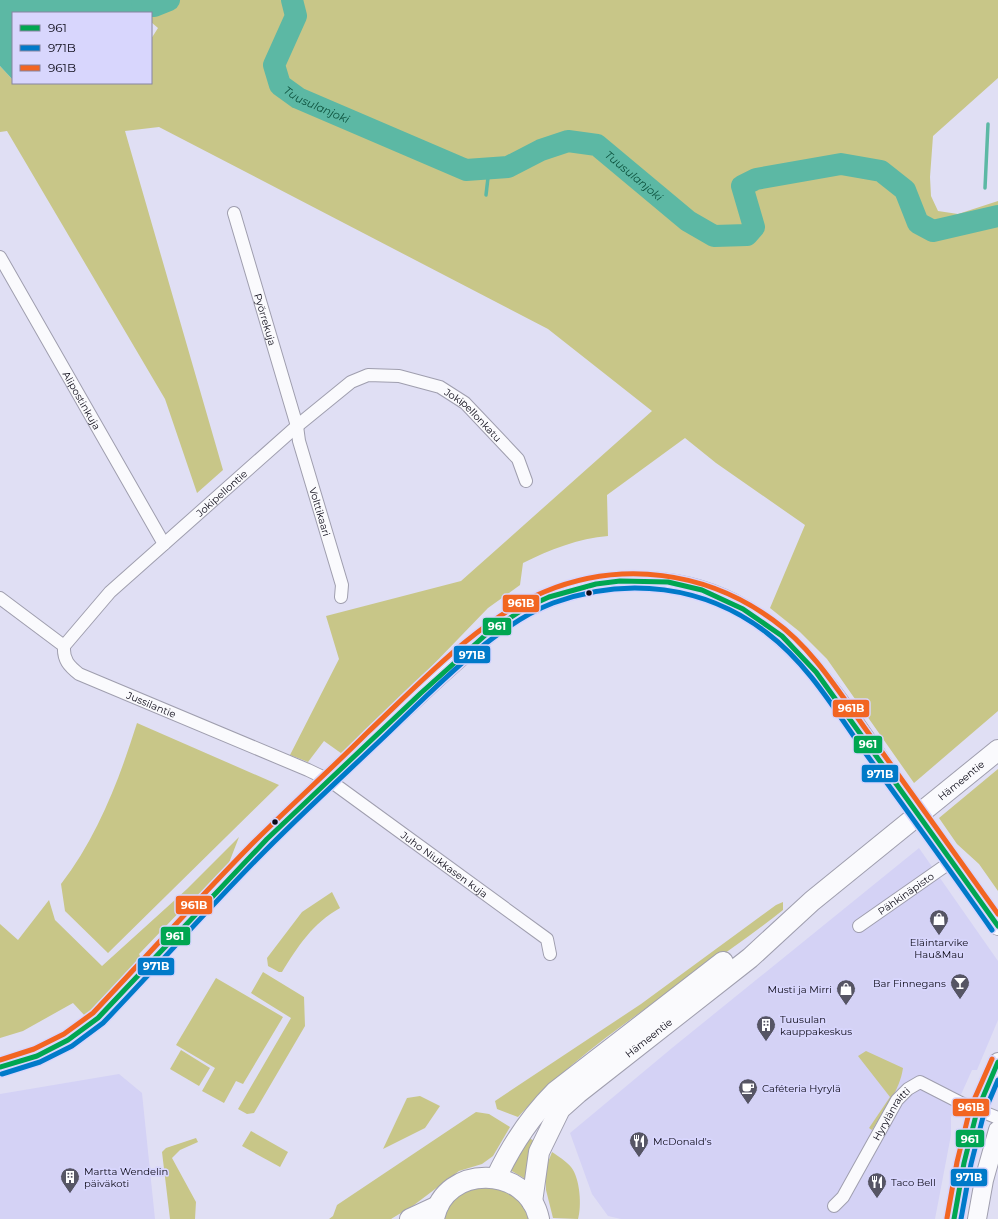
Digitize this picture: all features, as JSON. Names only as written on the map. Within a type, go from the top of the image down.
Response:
[{"type":"main road","name":"Hämeentie","points":[[535,1211],[539,1152],[560,1109],[584,1088],[750,958],[812,902],[998,750]]},
{"type":"main road","name":"Hämeentie","points":[[496,1178],[503,1163],[535,1114],[555,1092],[734,953],[812,902]]},
{"type":"main road","points":[[410,1219],[436,1213],[444,1198],[459,1184],[477,1177],[496,1178],[515,1185],[523,1191],[535,1211]]},
{"type":"street","name":"Pyörrekuja","points":[[234,213],[297,426]]},
{"type":"street","name":"Alipostinkuja","points":[[0,257],[164,544]]},
{"type":"street","name":"Jokipellontie","points":[[64,646],[110,592],[297,426],[351,382],[368,375],[399,376]]},
{"type":"street","name":"Jokipellonkatu","points":[[399,376],[440,387],[465,403],[518,459],[526,481]]},
{"type":"street","name":"Volttikaari","points":[[297,426],[298,441],[342,585],[341,597]]},
{"type":"street","points":[[0,1067],[37,1056],[68,1040],[98,1018],[255,852],[451,665],[504,620],[553,595],[580,587],[609,582],[650,581],[693,587],[733,603],[770,626],[796,650],[816,672],[998,926]]},
{"type":"street","points":[[0,598],[64,646]]},
{"type":"street","name":"Jussilantie","points":[[64,646],[63,654],[69,667],[79,674],[329,780]]},
{"type":"street","name":"Juho Niukkasen kuja","points":[[329,780],[547,939],[550,954]]},
{"type":"street","name":"Pähkinäpisto","points":[[859,926],[952,861]]},
{"type":"street","points":[[954,1219],[964,1163],[977,1110],[998,1062]]},
{"type":"street","name":"Hyrylänraitti","points":[[834,1206],[844,1197],[897,1100],[908,1089],[920,1082],[977,1110]]},
{"type":"street","points":[[977,1110],[998,1118]]},
{"type":"street","points":[[977,1219],[984,1180],[998,1130]]},
{"type":"shaded area","points":[[0,0],[138,0],[142,2],[138,12],[12,12],[12,79],[0,66]]},
{"type":"shaded area","points":[[138,0],[998,0],[998,78],[933,136],[930,177],[931,196],[938,211],[958,214],[998,201],[998,711],[914,783],[827,659],[800,632],[770,608],[805,525],[716,463],[685,438],[607,495],[608,536],[586,539],[564,545],[523,563],[520,585],[488,608],[345,756],[324,741],[308,762],[290,755],[339,659],[326,616],[461,581],[652,411],[548,329],[159,127],[125,131],[223,470],[197,493],[165,399],[7,131],[0,132],[0,66],[12,79],[12,84],[152,84],[152,37],[158,28],[152,23],[152,12],[139,11],[142,3]]},
{"type":"shaded area","points":[[137,723],[279,785],[108,953],[65,911],[61,884],[86,847],[97,827],[115,786]]},
{"type":"shaded area","points":[[998,769],[998,891],[979,864],[957,844],[939,818]]},
{"type":"shaded area","points":[[239,837],[227,868],[194,903],[190,901],[139,954],[142,960],[86,1017],[73,1003],[23,1031],[0,1038],[0,924],[18,940],[49,900],[55,920],[102,966],[187,889]]},
{"type":"shaded area","points":[[919,848],[998,961],[998,1020],[977,1070],[972,1070],[951,1117],[951,1135],[935,1219],[621,1219],[608,1216],[592,1194],[570,1133],[672,1048]]},
{"type":"shaded area","points":[[332,892],[340,908],[330,914],[314,928],[300,944],[282,972],[268,966],[267,958],[302,912]]},
{"type":"shaded area","points":[[783,902],[783,910],[749,936],[646,1008],[579,1059],[518,1117],[497,1109],[495,1101],[641,1004],[776,905]]},
{"type":"shaded area","points":[[263,972],[304,997],[305,1026],[254,1113],[247,1114],[238,1109],[291,1018],[251,993]]},
{"type":"shaded area","points":[[216,978],[283,1017],[243,1084],[236,1081],[224,1103],[202,1091],[215,1068],[176,1045]]},
{"type":"shaded area","points":[[181,1050],[210,1068],[199,1086],[170,1069]]},
{"type":"shaded area","points":[[866,1051],[903,1068],[899,1084],[895,1092],[872,1130],[869,1128],[890,1097],[858,1056]]},
{"type":"shaded area","points":[[119,1074],[142,1093],[155,1219],[0,1219],[0,1094]]},
{"type":"shaded area","points":[[420,1096],[440,1106],[425,1128],[383,1149],[407,1098]]},
{"type":"shaded area","points":[[476,1112],[489,1114],[510,1127],[493,1156],[482,1164],[459,1171],[414,1205],[391,1219],[329,1219],[333,1216],[337,1205]]},
{"type":"shaded area","points":[[251,1131],[288,1152],[280,1167],[242,1146]]},
{"type":"shaded area","points":[[528,1137],[537,1143],[529,1181],[510,1170]]},
{"type":"shaded area","points":[[196,1138],[198,1142],[180,1150],[172,1158],[196,1202],[195,1219],[170,1219],[162,1152],[166,1148]]},
{"type":"shaded area","points":[[552,1152],[569,1165],[574,1172],[580,1200],[578,1219],[553,1218],[546,1190],[545,1170]]},
{"type":"shaded area","points":[[478,1185],[505,1190],[516,1196],[521,1201],[531,1219],[443,1219],[449,1206],[460,1194]]},
{"type":"waterway","points":[[142,2],[154,6],[169,0]]},
{"type":"waterway","name":"Tuusulanjoki","points":[[292,0],[296,16],[274,65],[280,85],[298,98],[466,170],[508,167],[541,150],[568,141],[597,145],[688,221],[714,236],[747,235],[754,227],[742,186],[756,179],[841,164],[881,171],[905,190],[918,223],[933,231],[998,216]]},
{"type":"waterway","points":[[985,188],[988,124]]},
{"type":"waterway","points":[[486,195],[489,169]]},
{"type":"transit line","name":"961B","points":[[0,1060],[34,1049],[64,1034],[93,1013],[250,846],[428,675],[473,636],[496,618],[544,592],[573,582],[603,576],[633,574],[662,576],[691,581],[720,590],[747,603],[788,632],[802,645],[827,675],[998,914]]},
{"type":"transit line","name":"961","points":[[0,1067],[37,1056],[68,1040],[98,1018],[267,839],[421,693],[491,630],[527,607],[549,597],[596,584],[620,581],[668,582],[702,590],[743,609],[782,636],[816,672],[998,926]]},
{"type":"transit line","name":"971B","points":[[2,1074],[40,1062],[72,1046],[103,1023],[219,899],[305,811],[443,680],[486,643],[530,613],[553,603],[581,595],[609,590],[636,588],[664,590],[691,595],[718,604],[743,617],[782,645],[820,688],[992,930]]},
{"type":"transit line","name":"961B","points":[[947,1218],[957,1162],[970,1109],[992,1059]]},
{"type":"transit line","name":"961","points":[[954,1219],[964,1163],[977,1111],[998,1062]]},
{"type":"transit line","name":"971B","points":[[961,1219],[971,1164],[984,1113],[998,1080]]},
{"type":"place","name":"Eläintarvike Hau&Mau","points":[[939,936]]},
{"type":"place","name":"Bar Finnegans","points":[[960,1000]]},
{"type":"place","name":"Musti ja Mirri","points":[[846,1006]]},
{"type":"place","name":"Tuusulan kauppakeskus","points":[[766,1042]]},
{"type":"place","name":"Caféteria Hyrylä","points":[[748,1105]]},
{"type":"place","name":"McDonald's","points":[[639,1158]]},
{"type":"place","name":"Martta Wendelin päiväkoti","points":[[70,1194]]},
{"type":"place","name":"Taco Bell","points":[[877,1199]]}]
